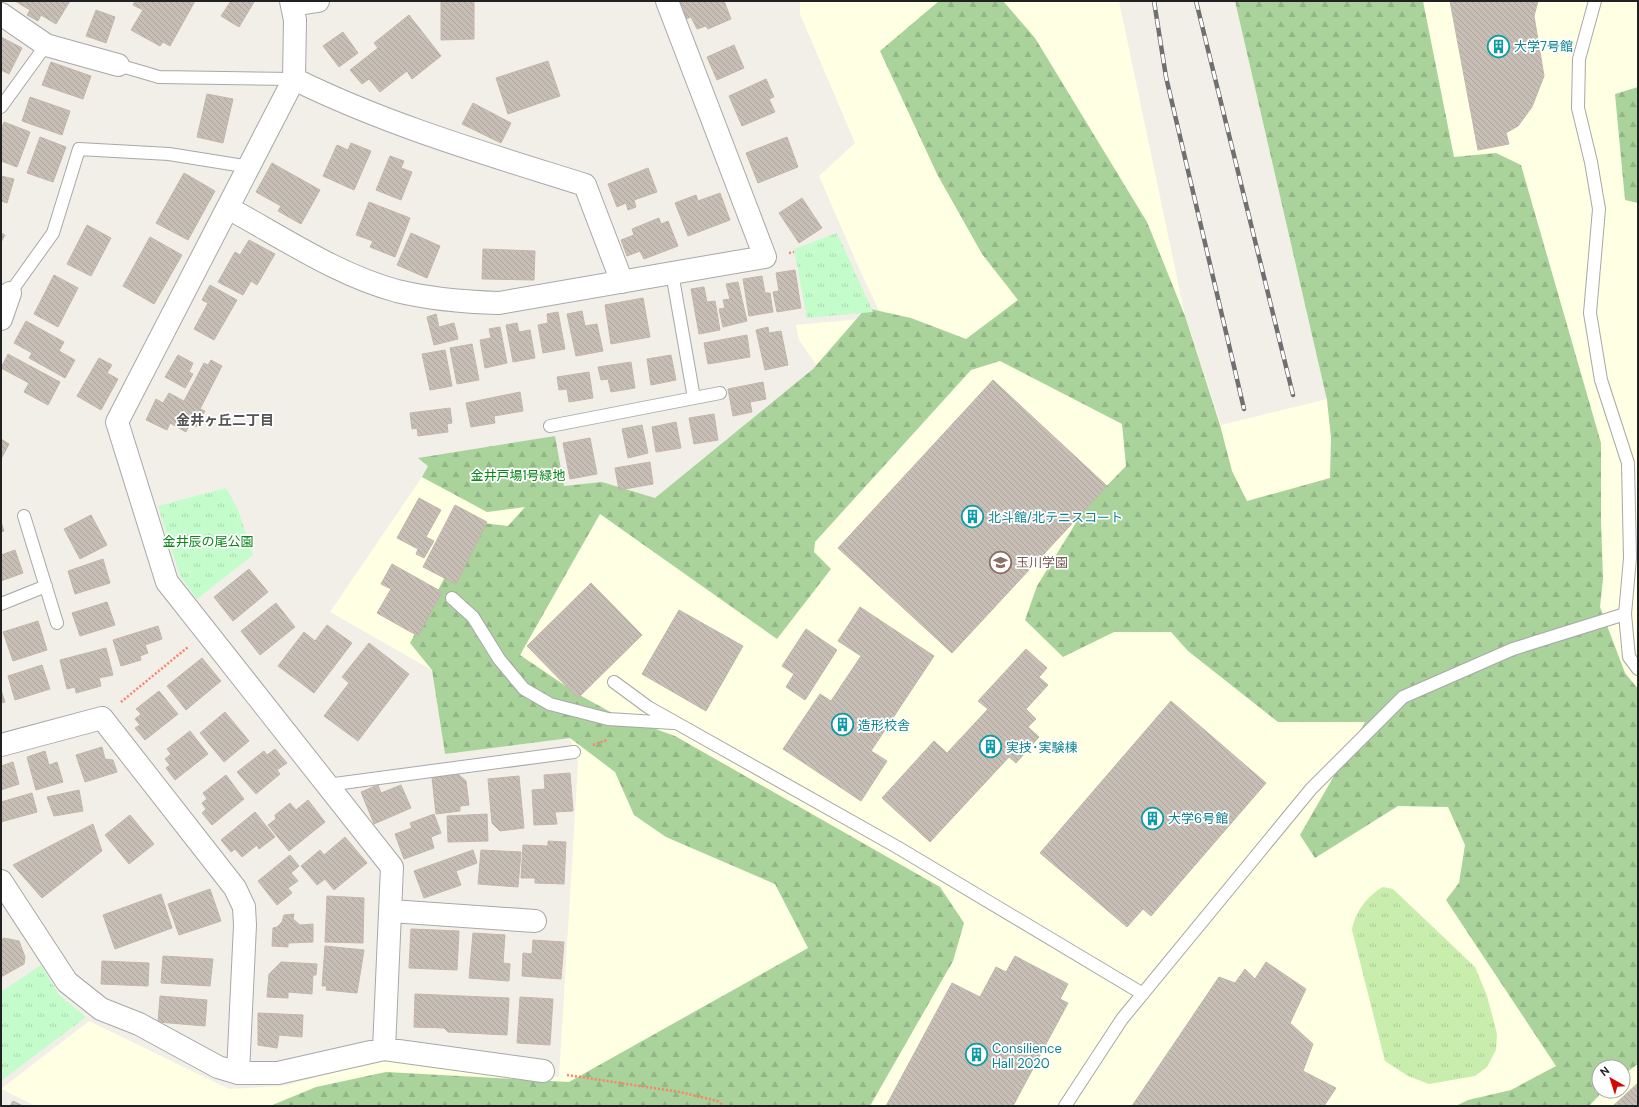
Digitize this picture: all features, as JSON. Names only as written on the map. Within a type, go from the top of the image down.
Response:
[{"type":"street","points":[[318,1],[291,3],[295,20],[294,79],[250,167],[116,422],[167,582],[392,867],[384,1049]]},
{"type":"street","points":[[228,208],[341,270],[396,290],[456,302],[499,303],[764,257],[667,1]]},
{"type":"street","points":[[1,14],[46,45],[118,65]]},
{"type":"street","points":[[294,79],[318,91],[417,130],[585,185],[622,282]]},
{"type":"street","points":[[1,319],[10,293]]},
{"type":"street","points":[[1,746],[102,718],[235,888],[244,907],[245,926],[238,1073]]},
{"type":"street","points":[[1,881],[67,982],[101,1009],[139,1024],[218,1067],[238,1073],[278,1073],[384,1049],[543,1071]]},
{"type":"street","points":[[391,911],[535,921]]},
{"type":"lane","points":[[1595,1],[1579,59],[1578,101],[1578,108],[1591,162],[1599,209],[1590,313],[1601,380],[1628,463],[1634,554],[1625,614],[1629,657],[1638,669]]},
{"type":"lane","points":[[1,107],[46,45]]},
{"type":"lane","points":[[118,65],[159,77],[294,79]]},
{"type":"lane","points":[[10,293],[53,233],[79,149],[169,154],[250,167]]},
{"type":"lane","points":[[672,273],[694,398]]},
{"type":"lane","points":[[550,426],[720,393]]},
{"type":"lane","points":[[24,516],[57,623]]},
{"type":"lane","points":[[1,604],[46,586]]},
{"type":"lane","points":[[452,598],[473,617],[499,659],[524,689],[550,704],[608,719],[677,723]]},
{"type":"lane","points":[[1065,1106],[1122,1019],[1311,789],[1403,697],[1513,649],[1625,614]]},
{"type":"lane","points":[[614,682],[648,707],[897,847],[1143,994]]},
{"type":"lane","points":[[327,785],[574,752]]},
{"type":"path","points":[[102,718],[206,632]]},
{"type":"path","points":[[594,1080],[680,1092],[717,1101],[724,1106]]},
{"type":"shaded area","name":"玉川学園","points":[[800,1],[1119,1],[1185,316],[1221,425],[1327,399],[1235,1],[1638,1],[1638,1106],[36,1106],[1,1089],[89,1021],[229,1089],[283,1086],[381,1060],[559,1077],[578,763],[570,738],[445,754],[432,670],[330,612],[422,477],[487,512],[611,494],[657,506],[820,370],[799,340],[796,325],[882,317],[819,176],[855,143],[800,14]]},
{"type":"green space","name":"金井戸場1号緑地","points":[[939,1],[1003,1],[1035,38],[1147,222],[1185,316],[1220,425],[1232,471],[1247,501],[1330,478],[1331,438],[1327,400],[1235,1],[1423,1],[1454,157],[1496,153],[1521,165],[1601,443],[1603,579],[1600,607],[1625,673],[1638,689],[1638,1064],[1631,1069],[1631,1059],[1591,1059],[1591,1099],[1596,1099],[1589,1106],[1456,1106],[1468,1100],[1511,1090],[1556,1066],[1446,900],[1459,883],[1465,845],[1448,807],[1398,806],[1315,858],[1300,835],[1365,722],[1278,722],[1188,651],[1171,632],[1114,632],[1063,657],[1025,620],[1037,586],[1085,508],[1126,466],[1122,424],[1000,361],[971,370],[815,542],[814,552],[831,569],[777,639],[600,514],[520,655],[576,693],[614,714],[675,736],[940,887],[964,923],[953,961],[870,1106],[270,1106],[316,1087],[386,1072],[569,1082],[808,948],[775,884],[666,837],[634,815],[615,772],[570,738],[445,754],[432,670],[410,643],[474,522],[508,526],[525,507],[487,512],[422,477],[428,466],[418,458],[555,436],[564,486],[602,482],[655,498],[813,369],[866,308],[911,318],[966,339],[1018,300],[982,254],[937,174],[880,51]]},
{"type":"green space","points":[[1638,87],[1638,203],[1625,200],[1615,94]]},
{"type":"green space","points":[[837,233],[873,312],[807,318],[794,249]]},
{"type":"green space","name":"金井辰の尾公園","points":[[226,488],[238,510],[253,555],[197,599],[180,576],[158,506]]},
{"type":"green space","points":[[1383,887],[1393,889],[1475,967],[1487,996],[1497,1034],[1496,1050],[1487,1067],[1475,1076],[1429,1084],[1408,1076],[1385,1061],[1352,930],[1356,917],[1363,905],[1377,890]]},
{"type":"green space","points":[[41,965],[59,995],[86,1017],[1,1081],[1,992]]},
{"type":"building","points":[[15,1],[70,1],[56,24],[41,15],[38,21],[27,15],[30,10]]},
{"type":"building","points":[[135,1],[195,1],[170,46],[163,42],[160,46],[131,30],[143,10],[133,5]]},
{"type":"building","points":[[231,1],[254,2],[239,27],[221,16]]},
{"type":"building","points":[[441,1],[474,1],[474,39],[441,40]]},
{"type":"building","points":[[678,1],[724,1],[731,19],[708,29],[706,26],[697,29],[691,17],[686,19]]},
{"type":"building","name":"大学7号館","points":[[1450,1],[1538,1],[1534,16],[1544,76],[1532,107],[1518,126],[1506,133],[1509,144],[1478,150]]},
{"type":"building","points":[[96,10],[115,17],[106,43],[86,36]]},
{"type":"building","points":[[409,15],[441,56],[412,79],[407,71],[380,92],[369,79],[362,84],[350,70],[378,48],[374,43]]},
{"type":"building","points":[[343,32],[358,53],[339,67],[323,46]]},
{"type":"building","points":[[1,37],[22,48],[9,74],[1,70]]},
{"type":"building","points":[[734,45],[744,68],[717,80],[707,57]]},
{"type":"building","points":[[548,61],[560,96],[508,114],[496,78]]},
{"type":"building","points":[[51,62],[91,76],[83,99],[42,85]]},
{"type":"building","points":[[766,79],[774,97],[769,99],[775,112],[742,126],[729,96]]},
{"type":"building","points":[[207,94],[233,99],[223,143],[197,137]]},
{"type":"building","points":[[30,97],[70,111],[62,135],[22,121]]},
{"type":"building","points":[[473,103],[511,123],[501,143],[462,124]]},
{"type":"building","points":[[4,122],[30,132],[17,167],[1,161],[1,130]]},
{"type":"building","points":[[40,137],[66,147],[53,182],[27,173]]},
{"type":"building","points":[[787,137],[798,167],[758,183],[746,153]]},
{"type":"building","points":[[351,143],[371,151],[354,190],[323,176],[337,145],[348,150]]},
{"type":"building","points":[[390,156],[404,161],[401,168],[412,172],[401,200],[376,190]]},
{"type":"building","points":[[272,163],[320,190],[301,224],[278,211],[281,206],[256,192]]},
{"type":"building","points":[[648,168],[657,192],[634,200],[636,207],[628,210],[626,203],[617,207],[608,184]]},
{"type":"building","points":[[184,173],[215,191],[188,240],[156,223]]},
{"type":"building","points":[[1,176],[14,179],[7,203],[1,201]]},
{"type":"building","points":[[720,193],[730,220],[688,236],[675,203],[696,195],[698,201]]},
{"type":"building","points":[[802,198],[822,228],[799,243],[779,213]]},
{"type":"building","points":[[369,202],[410,218],[395,257],[370,247],[373,241],[356,235]]},
{"type":"building","points":[[659,218],[661,224],[668,221],[678,246],[644,259],[640,251],[627,256],[621,240],[634,235],[632,229]]},
{"type":"building","points":[[87,225],[111,238],[91,276],[67,264]]},
{"type":"building","points":[[1,233],[5,235],[1,242]]},
{"type":"building","points":[[411,233],[440,246],[427,278],[397,265]]},
{"type":"building","points":[[150,237],[182,255],[154,304],[123,286]]},
{"type":"building","points":[[249,240],[275,254],[257,285],[251,281],[243,295],[218,282],[235,252],[240,255]]},
{"type":"building","points":[[483,249],[535,251],[534,280],[482,279]]},
{"type":"building","points":[[795,270],[801,308],[777,312],[773,292],[779,291],[776,273]]},
{"type":"building","points":[[54,275],[78,288],[58,327],[34,314]]},
{"type":"building","points":[[762,276],[765,293],[770,293],[773,312],[749,316],[743,279]]},
{"type":"building","points":[[738,282],[747,321],[723,327],[719,309],[725,308],[723,300],[730,299],[726,284]]},
{"type":"building","points":[[210,285],[237,300],[214,340],[194,329],[208,303],[202,300]]},
{"type":"building","points":[[704,287],[707,302],[715,301],[720,330],[699,334],[691,289]]},
{"type":"building","points":[[643,298],[650,337],[611,344],[605,305]]},
{"type":"building","points":[[582,311],[585,326],[597,324],[603,351],[576,356],[567,314]]},
{"type":"building","points":[[558,312],[565,349],[543,353],[538,325],[548,323],[547,314]]},
{"type":"building","points":[[436,314],[439,327],[454,323],[458,339],[434,345],[427,317]]},
{"type":"building","points":[[26,321],[64,342],[59,351],[75,360],[65,378],[29,358],[32,353],[14,343]]},
{"type":"building","points":[[517,323],[519,332],[530,330],[535,358],[513,362],[506,325]]},
{"type":"building","points":[[500,327],[507,363],[485,368],[480,340],[491,338],[489,329]]},
{"type":"building","points":[[768,327],[769,333],[781,331],[788,365],[765,370],[756,330]]},
{"type":"building","points":[[747,335],[750,357],[708,364],[704,343]]},
{"type":"building","points":[[472,344],[479,380],[457,384],[450,348]]},
{"type":"building","points":[[445,350],[452,386],[430,390],[422,354]]},
{"type":"building","points":[[8,354],[60,382],[48,405],[24,392],[29,383],[1,368]]},
{"type":"building","points":[[178,355],[193,363],[189,372],[193,374],[185,388],[165,377]]},
{"type":"building","points":[[671,355],[676,380],[651,385],[647,359]]},
{"type":"building","points":[[99,358],[112,365],[107,373],[118,379],[101,410],[77,396]]},
{"type":"building","points":[[211,360],[222,366],[200,409],[205,411],[196,427],[190,424],[186,432],[170,423],[167,430],[146,420],[156,399],[163,403],[169,393],[184,401],[204,363],[208,365]]},
{"type":"building","points":[[631,362],[635,388],[611,392],[608,379],[601,380],[598,367]]},
{"type":"building","points":[[589,372],[593,398],[569,402],[567,389],[559,390],[557,377]]},
{"type":"building","name":"北斗館/北テニスコート","points":[[993,380],[1107,486],[952,653],[838,548]]},
{"type":"building","points":[[763,382],[766,399],[750,402],[752,412],[733,416],[728,389]]},
{"type":"building","points":[[520,392],[523,411],[494,416],[495,423],[471,427],[466,403]]},
{"type":"building","points":[[450,408],[452,423],[447,424],[448,432],[418,436],[417,428],[412,429],[410,413]]},
{"type":"building","points":[[714,414],[718,440],[694,444],[689,418]]},
{"type":"building","points":[[676,422],[681,448],[656,452],[652,427]]},
{"type":"building","points":[[642,425],[648,453],[628,458],[622,429]]},
{"type":"building","points":[[590,438],[597,474],[570,479],[563,443]]},
{"type":"building","points":[[1,439],[9,444],[1,459]]},
{"type":"building","points":[[650,462],[653,484],[619,490],[615,468]]},
{"type":"building","points":[[419,498],[441,510],[426,537],[434,541],[424,558],[416,554],[418,549],[397,538]]},
{"type":"building","points":[[455,505],[487,522],[456,584],[423,567]]},
{"type":"building","points":[[91,515],[107,545],[80,559],[64,529]]},
{"type":"building","points":[[1,522],[4,531],[1,532]]},
{"type":"building","points":[[15,550],[23,573],[1,581],[1,555]]},
{"type":"building","points":[[103,559],[110,583],[75,594],[68,571]]},
{"type":"building","points":[[392,564],[442,592],[418,636],[377,613],[391,589],[381,584]]},
{"type":"building","points":[[249,569],[268,592],[233,621],[214,597]]},
{"type":"building","points":[[591,583],[642,635],[578,698],[527,646]]},
{"type":"building","points":[[107,602],[115,625],[80,636],[72,613]]},
{"type":"building","points":[[276,603],[295,627],[260,655],[241,631]]},
{"type":"building","name":"造形校舎","points":[[860,607],[934,656],[871,751],[887,761],[861,801],[783,749],[820,694],[831,701],[861,656],[838,641]]},
{"type":"building","points":[[679,610],[743,646],[706,711],[642,674]]},
{"type":"building","points":[[38,621],[47,650],[13,661],[3,632]]},
{"type":"building","points":[[327,625],[352,643],[314,693],[278,666],[304,632],[315,641]]},
{"type":"building","points":[[158,626],[162,639],[145,645],[148,653],[140,656],[141,660],[121,666],[113,640]]},
{"type":"building","points":[[806,629],[837,650],[805,700],[786,687],[794,674],[782,666]]},
{"type":"building","points":[[369,643],[409,674],[358,741],[324,716],[349,683],[342,677]]},
{"type":"building","points":[[106,648],[113,675],[99,678],[101,686],[76,693],[75,687],[67,689],[60,660]]},
{"type":"building","name":"実技･実験棟","points":[[1026,649],[1047,668],[1039,677],[1048,685],[1026,709],[1036,719],[1028,727],[1039,737],[1016,763],[1009,757],[930,842],[882,798],[934,741],[947,753],[988,709],[978,701]]},
{"type":"building","points":[[202,658],[221,681],[186,710],[167,686]]},
{"type":"building","points":[[42,665],[50,689],[15,700],[8,676]]},
{"type":"building","points":[[1,690],[5,702],[1,703]]},
{"type":"building","points":[[159,691],[178,714],[145,740],[135,728],[140,725],[135,719],[141,714],[136,709]]},
{"type":"building","name":"大学6号館","points":[[1171,701],[1266,783],[1151,916],[1143,909],[1127,927],[1040,853]]},
{"type":"building","points":[[225,712],[249,741],[224,762],[200,733]]},
{"type":"building","points":[[190,731],[208,754],[175,780],[166,768],[170,765],[165,759],[171,754],[167,749]]},
{"type":"building","points":[[102,747],[105,759],[113,760],[117,772],[85,782],[76,755]]},
{"type":"building","points":[[275,749],[287,763],[277,770],[280,774],[256,794],[237,772],[264,751],[267,755]]},
{"type":"building","points":[[45,751],[49,765],[57,762],[63,782],[36,790],[27,757]]},
{"type":"building","points":[[13,762],[19,784],[1,790],[1,766]]},
{"type":"building","points":[[570,773],[573,811],[555,812],[557,824],[534,825],[532,790],[545,789],[544,775]]},
{"type":"building","points":[[458,774],[466,781],[469,805],[460,806],[460,811],[436,814],[432,778]]},
{"type":"building","points":[[226,775],[244,799],[212,825],[202,813],[206,809],[202,803],[207,799],[203,793]]},
{"type":"building","points":[[519,776],[524,828],[500,831],[492,823],[488,779]]},
{"type":"building","points":[[378,785],[381,793],[401,785],[411,808],[374,824],[361,792]]},
{"type":"building","points":[[79,790],[83,811],[54,816],[47,797]]},
{"type":"building","points":[[32,793],[37,812],[1,822],[1,802]]},
{"type":"building","points":[[308,800],[325,822],[289,851],[268,825],[276,819],[275,815],[290,803],[296,810]]},
{"type":"building","points":[[255,812],[275,837],[259,849],[257,845],[242,857],[235,849],[231,852],[221,840]]},
{"type":"building","points":[[434,814],[441,833],[431,837],[434,848],[404,859],[395,834],[412,828],[410,823]]},
{"type":"building","points":[[487,814],[488,841],[448,842],[447,816]]},
{"type":"building","points":[[130,815],[154,844],[129,864],[105,835]]},
{"type":"building","points":[[93,824],[102,851],[42,898],[13,865]]},
{"type":"building","points":[[345,837],[367,863],[334,890],[325,879],[317,885],[301,866],[320,850],[324,855]]},
{"type":"building","points":[[548,841],[566,842],[564,884],[535,883],[535,878],[521,878],[523,845],[548,846]]},
{"type":"building","points":[[473,850],[477,863],[456,871],[461,885],[424,898],[414,871]]},
{"type":"building","points":[[481,850],[521,852],[518,887],[478,884]]},
{"type":"building","points":[[290,855],[299,866],[291,873],[298,881],[288,888],[292,893],[277,905],[258,881]]},
{"type":"building","points":[[210,889],[221,921],[179,935],[168,904]]},
{"type":"building","points":[[161,894],[172,928],[115,949],[103,915]]},
{"type":"building","points":[[327,896],[364,898],[363,943],[325,942]]},
{"type":"building","points":[[294,914],[293,919],[300,925],[313,924],[313,942],[288,943],[288,947],[272,946],[273,928],[277,927],[282,922],[284,915]]},
{"type":"building","points":[[411,929],[459,931],[457,970],[409,968]]},
{"type":"building","points":[[473,933],[505,935],[503,963],[510,964],[509,981],[469,978]]},
{"type":"building","points":[[4,938],[19,941],[25,957],[24,964],[1,977],[1,940]]},
{"type":"building","points":[[533,940],[564,942],[561,979],[522,976],[523,953],[532,954]]},
{"type":"building","points":[[325,946],[364,950],[357,993],[326,990],[327,986],[322,986]]},
{"type":"building","points":[[163,956],[213,959],[210,986],[161,983]]},
{"type":"building","name":"Consilience Hall 2020","points":[[1015,956],[1068,984],[1060,999],[1068,1003],[1013,1106],[886,1106],[952,983],[980,997],[996,967],[1006,972]]},
{"type":"building","points":[[102,961],[149,963],[148,986],[101,984]]},
{"type":"building","points":[[281,962],[317,964],[316,975],[313,975],[312,994],[288,992],[288,998],[267,997],[269,974]]},
{"type":"building","points":[[1266,962],[1306,989],[1290,1023],[1313,1044],[1303,1071],[1336,1088],[1324,1106],[1132,1106],[1219,977],[1235,983],[1245,969],[1255,979]]},
{"type":"building","points":[[415,994],[509,998],[507,1035],[448,1032],[444,1028],[414,1027]]},
{"type":"building","points":[[160,996],[207,1000],[205,1026],[158,1022]]},
{"type":"building","points":[[520,997],[553,999],[550,1045],[517,1043]]},
{"type":"building","points":[[258,1013],[303,1015],[302,1037],[279,1035],[277,1048],[258,1045]]},
{"type":"building","points":[[1638,1083],[1638,1106],[1613,1106],[1621,1099],[1631,1099],[1631,1089]]},
{"type":"building","points":[[13,1101],[23,1106],[10,1106]]},
{"type":"railway","points":[[1154,1],[1166,77],[1244,409]]},
{"type":"railway","points":[[1196,1],[1293,395]]},
{"type":"place","name":"大学7号館","points":[[1499,46]]},
{"type":"place","name":"北斗館/北テニスコート","points":[[972,517]]},
{"type":"place","name":"玉川学園","points":[[1001,562]]},
{"type":"place","name":"造形校舎","points":[[843,725]]},
{"type":"place","name":"実技･実験棟","points":[[991,747]]},
{"type":"place","name":"大学6号館","points":[[1153,818]]},
{"type":"place","name":"Consilience Hall 2020","points":[[977,1055]]},
{"type":"district","name":"金井ヶ丘二丁目","points":[[225,420]]}]
